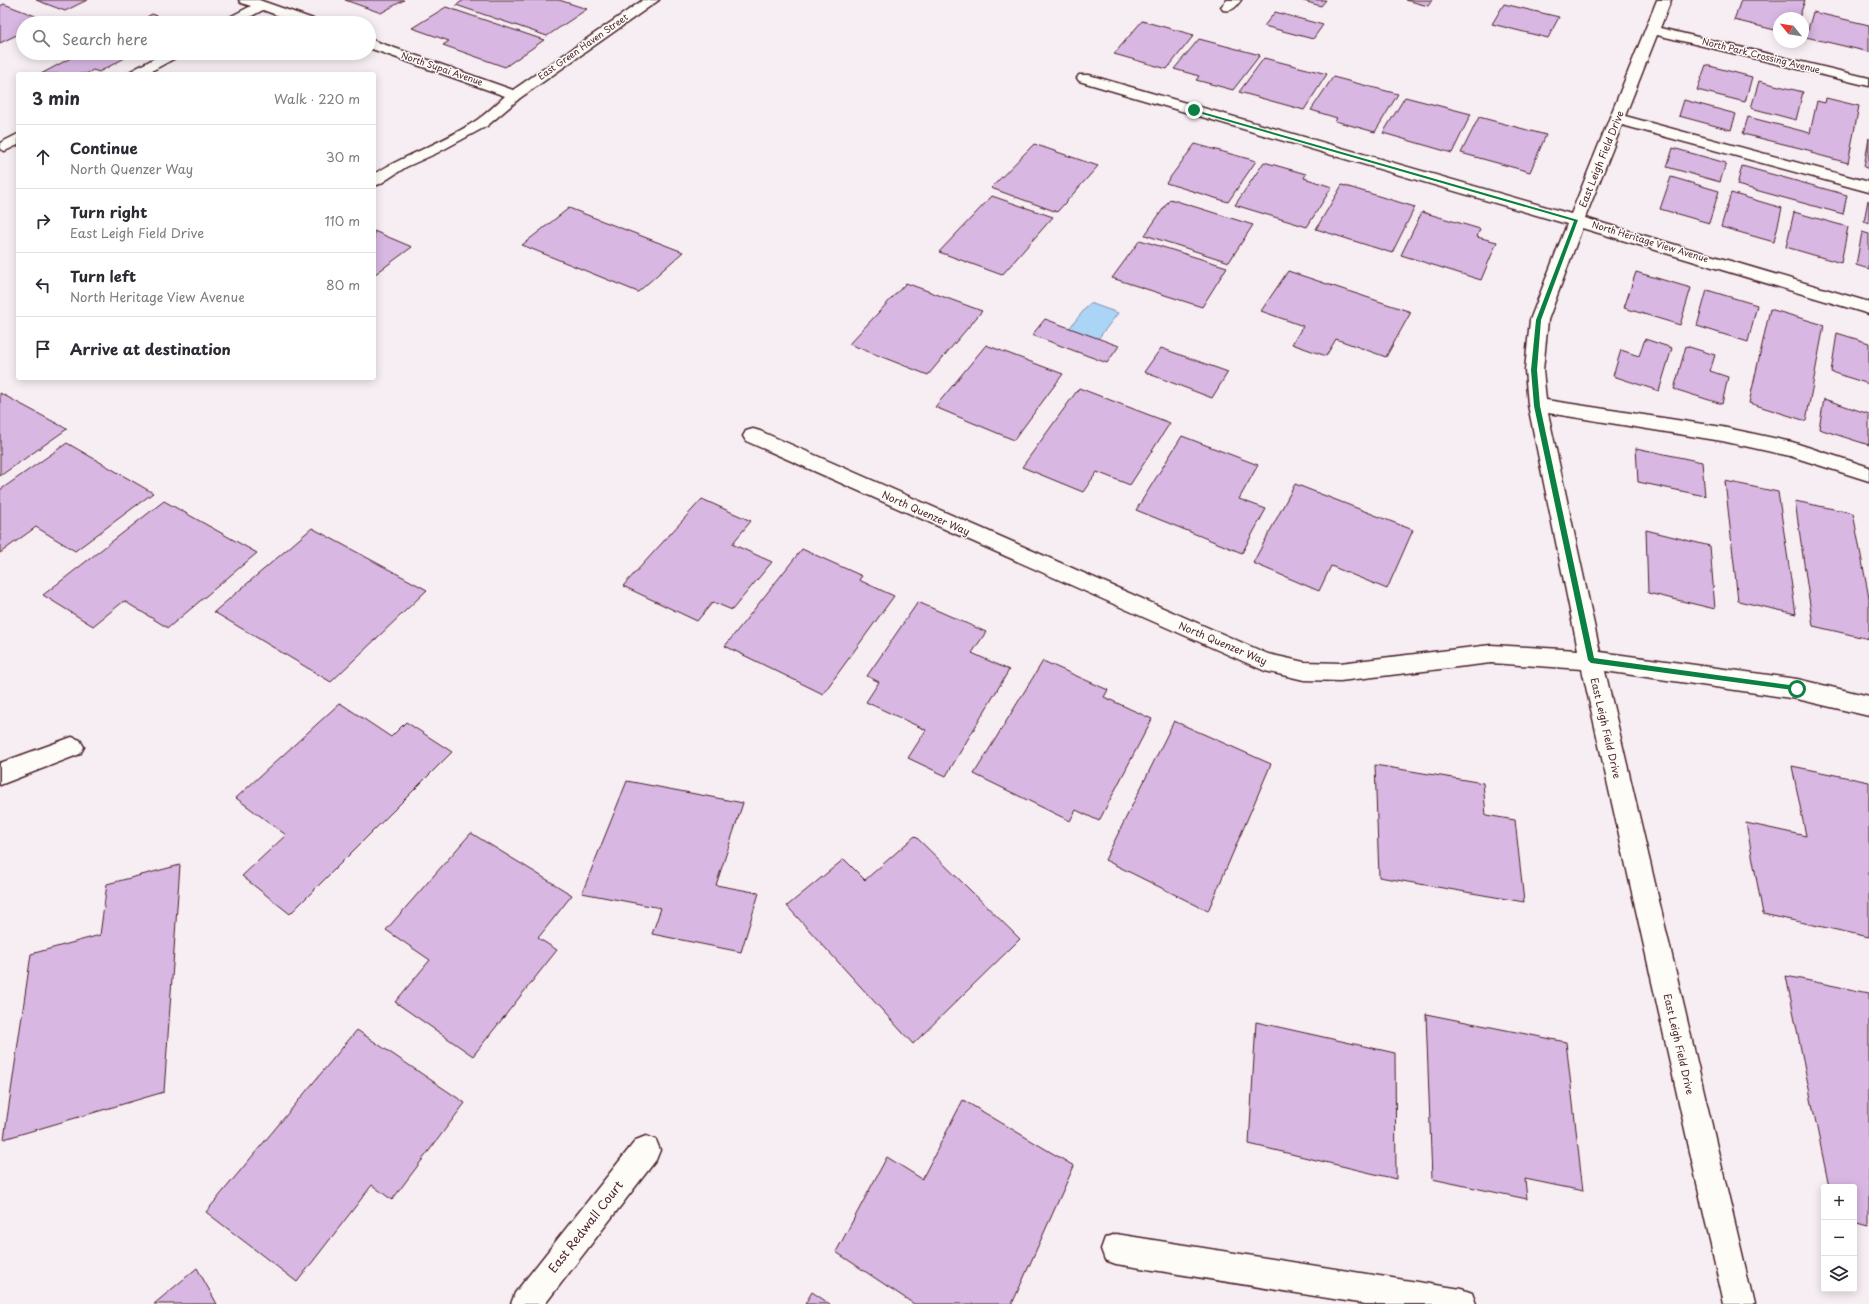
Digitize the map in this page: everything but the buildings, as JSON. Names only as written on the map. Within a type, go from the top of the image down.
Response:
[{"type":"street","points":[[246,0],[290,16]]},
{"type":"street","name":"East Green Haven Street","points":[[376,181],[401,164],[432,150],[482,123],[515,94],[652,0]]},
{"type":"street","name":"East Leigh Field Drive","points":[[1660,2],[1652,30],[1618,119],[1576,221],[1539,320],[1534,370],[1537,406],[1591,660],[1739,1304]]},
{"type":"street","points":[[242,16],[261,6]]},
{"type":"street","name":"North Park Crossing Avenue","points":[[1652,30],[1869,82]]},
{"type":"street","name":"North Supai Avenue","points":[[376,45],[515,94]]},
{"type":"street","points":[[140,72],[161,60]]},
{"type":"street","name":"North Heritage View Avenue","points":[[1084,78],[1869,308]]},
{"type":"street","points":[[1618,119],[1869,187]]},
{"type":"street","points":[[1537,406],[1722,434],[1792,449],[1869,474]]},
{"type":"street","name":"North Quenzer Way","points":[[753,436],[1265,662],[1304,671],[1340,672],[1491,654],[1591,660],[1797,689],[1869,706]]},
{"type":"street","points":[[0,774],[72,747]]},
{"type":"street","name":"East Redwall Court","points":[[526,1304],[646,1150]]},
{"type":"street","points":[[1116,1249],[1460,1304]]},
{"type":"water","points":[[1090,303],[1118,313],[1091,348],[1062,337]]},
{"type":"route","points":[[1194,110],[1576,221],[1539,320],[1534,370],[1537,406],[1591,660],[1797,689]]}]
